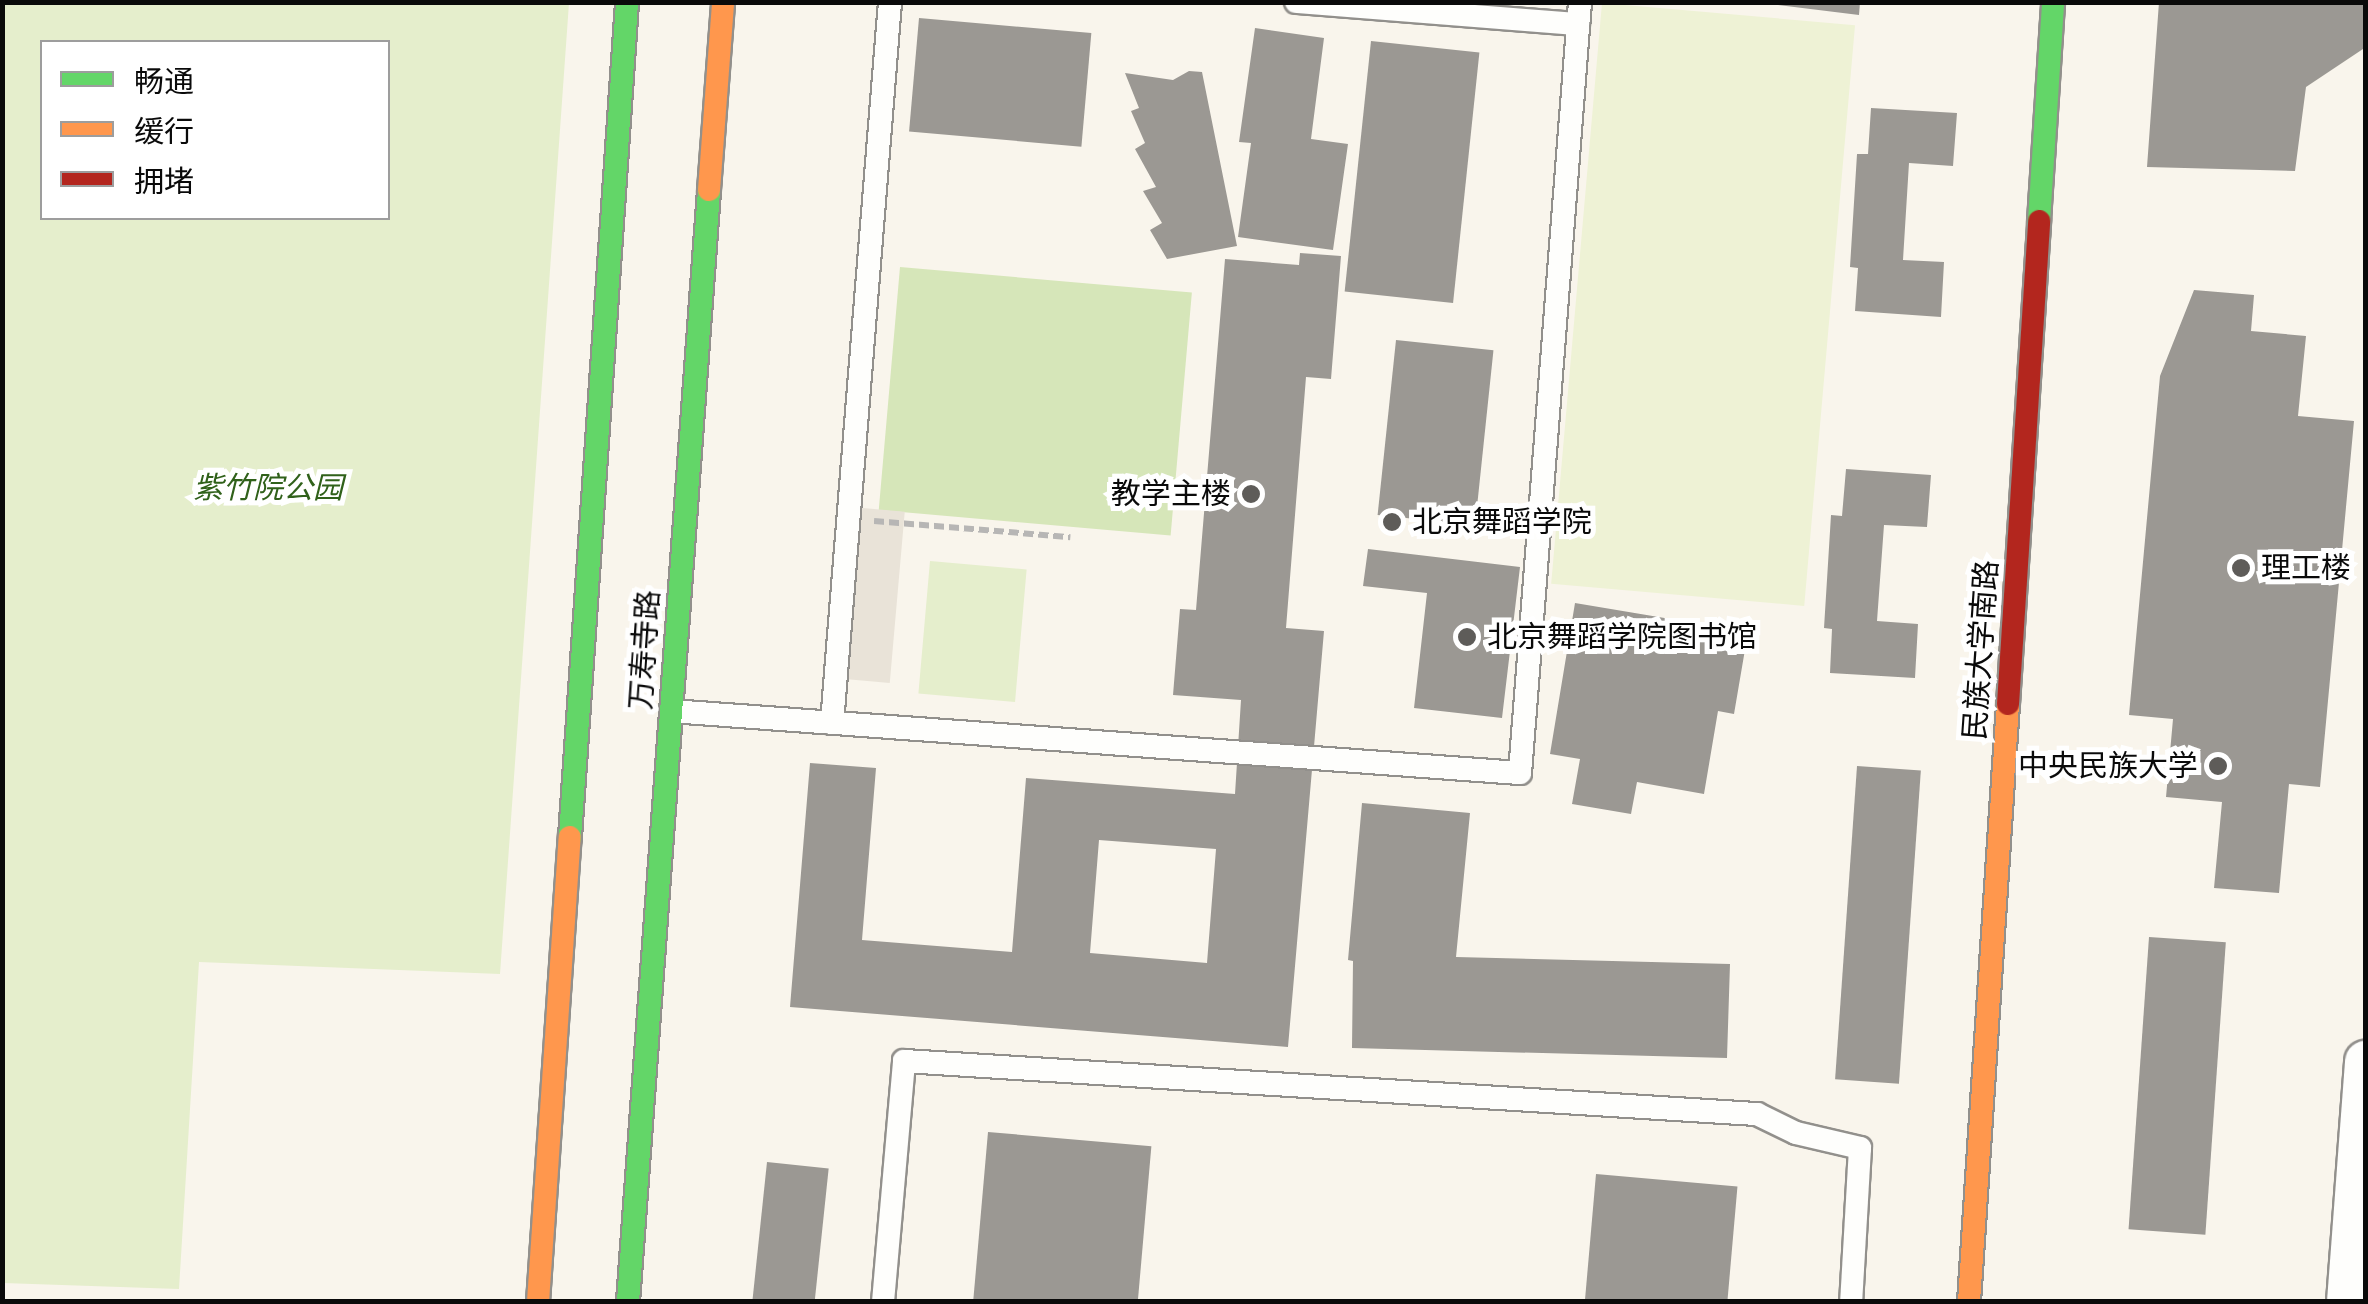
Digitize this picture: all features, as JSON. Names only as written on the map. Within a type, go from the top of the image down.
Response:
[{"type":"street","name":"万寿寺路","points":[[538,1302],[627,2]]},
{"type":"street","name":"万寿寺路","points":[[628,1302],[723,2]]},
{"type":"street","name":"民族大学南路","points":[[1969,1302],[2053,2]]},
{"type":"street","points":[[2348,1302],[2366,1062]]},
{"type":"lane","points":[[832,723],[890,2]]},
{"type":"lane","points":[[671,712],[1520,772],[1579,14],[1296,2]]},
{"type":"lane","points":[[883,1302],[904,1061],[1758,1114],[1796,1133],[1860,1148],[1851,1302]]},
{"type":"path","points":[[848,519],[1070,537]]},
{"type":"green space","name":"紫竹院公园","points":[[3,2],[569,3],[500,974],[199,962],[179,1289],[3,1283]]},
{"type":"green space","points":[[1602,3],[1855,25],[1804,606],[1551,584]]},
{"type":"green space","points":[[900,267],[1192,293],[1171,536],[879,510]]},
{"type":"green space","points":[[930,561],[1027,569],[1015,702],[918,693]]},
{"type":"shaded area","points":[[840,506],[905,512],[890,683],[825,677]]},
{"type":"building","points":[[1755,2],[1860,2],[1859,15]]},
{"type":"building","points":[[2159,2],[2366,2],[2366,47],[2306,87],[2295,171],[2147,167]]},
{"type":"building","points":[[919,18],[1091,33],[1081,147],[909,132]]},
{"type":"building","points":[[1255,28],[1324,38],[1311,139],[1348,144],[1333,250],[1238,237],[1251,143],[1239,142]]},
{"type":"building","points":[[1371,41],[1479,52],[1453,303],[1345,292]]},
{"type":"building","points":[[1189,71],[1202,72],[1237,246],[1167,259],[1150,230],[1162,223],[1143,191],[1156,187],[1135,149],[1145,143],[1131,111],[1139,108],[1125,73],[1173,80]]},
{"type":"building","points":[[1871,108],[1957,113],[1953,166],[1909,163],[1903,260],[1944,262],[1941,317],[1855,311],[1858,268],[1850,267],[1857,154],[1868,154]]},
{"type":"building","points":[[1300,253],[1341,256],[1331,379],[1306,377],[1286,628],[1324,631],[1288,1047],[790,1007],[810,763],[876,768],[862,940],[1012,952],[1026,778],[1235,794],[1241,700],[1173,695],[1180,609],[1196,610],[1225,259],[1299,265]],"holes":[[[1099,840],[1216,849],[1207,963],[1090,953]]]},
{"type":"building","name":"理工楼","points":[[2194,290],[2254,295],[2251,331],[2306,336],[2298,416],[2354,421],[2320,787],[2289,784],[2279,893],[2214,888],[2222,802],[2166,797],[2173,719],[2129,715],[2160,376]]},
{"type":"building","points":[[1396,340],[1493,350],[1475,525],[1378,515]]},
{"type":"building","points":[[1846,469],[1931,475],[1927,527],[1884,525],[1877,621],[1918,624],[1915,678],[1830,673],[1832,629],[1824,628],[1831,515],[1842,516]]},
{"type":"building","points":[[1368,549],[1520,567],[1502,718],[1414,708],[1427,593],[1363,586]]},
{"type":"building","points":[[1575,603],[1748,632],[1734,714],[1718,711],[1704,794],[1637,782],[1631,814],[1572,804],[1580,759],[1550,754]]},
{"type":"building","points":[[1857,766],[1921,770],[1899,1084],[1835,1079]]},
{"type":"building","points":[[1362,803],[1470,813],[1456,957],[1730,964],[1727,1058],[1352,1048],[1353,961],[1348,960]]},
{"type":"building","points":[[2149,937],[2226,942],[2205,1235],[2129,1229]]},
{"type":"building","points":[[988,1132],[1151,1146],[1138,1302],[973,1301]]},
{"type":"building","points":[[767,1162],[829,1168],[815,1302],[752,1302]]},
{"type":"building","points":[[1596,1174],[1737,1186],[1727,1302],[1585,1302]]},
{"type":"traffic: fast","points":[[570,837],[627,2]]},
{"type":"traffic: fast","points":[[2039,221],[2053,2]]},
{"type":"traffic: fast","points":[[628,1302],[709,190]]},
{"type":"traffic: slow","points":[[709,190],[723,2]]},
{"type":"traffic: slow","points":[[1969,1302],[2008,704]]},
{"type":"traffic: slow","points":[[538,1302],[570,837]]},
{"type":"traffic: jam","points":[[2008,704],[2039,221]]},
{"type":"place","name":"教学主楼","points":[[1251,494]]},
{"type":"place","name":"北京舞蹈学院","points":[[1392,522]]},
{"type":"place","name":"理工楼","points":[[2241,568]]},
{"type":"place","name":"北京舞蹈学院图书馆","points":[[1467,637]]},
{"type":"place","name":"中央民族大学","points":[[2218,766]]}]
